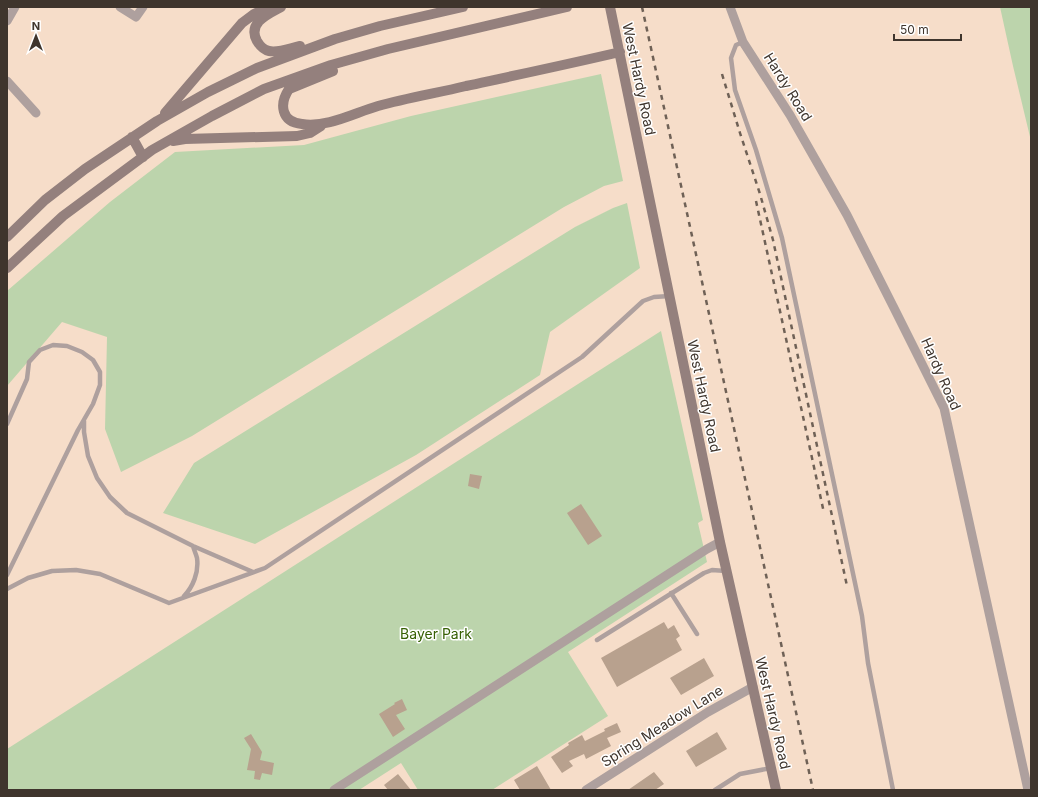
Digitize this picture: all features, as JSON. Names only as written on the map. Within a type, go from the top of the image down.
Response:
[{"type":"main road","points":[[157,121],[242,23],[254,14],[269,7]]},
{"type":"main road","points":[[280,7],[263,17],[257,23],[255,35],[256,39],[259,45],[266,50],[280,50],[335,39]]},
{"type":"main road","points":[[7,237],[45,200],[85,169],[157,121],[208,92],[257,68],[335,39],[380,26],[463,7]]},
{"type":"main road","points":[[7,268],[63,216],[143,156],[212,116],[264,90],[331,65],[388,49],[567,7]]},
{"type":"main road","name":"West Hardy Road","points":[[610,7],[726,571],[776,790]]},
{"type":"main road","points":[[388,49],[289,89],[285,95],[282,105],[284,114],[294,122],[300,124],[324,124],[377,106],[620,52]]},
{"type":"main road","points":[[165,143],[185,139],[297,136],[310,133],[324,124]]},
{"type":"main road","points":[[132,137],[143,156]]},
{"type":"street","points":[[7,21],[15,7]]},
{"type":"street","points":[[120,7],[136,17],[143,7]]},
{"type":"street","name":"Hardy Road","points":[[730,7],[743,42],[790,115],[847,215],[944,408],[1028,790]]},
{"type":"street","points":[[7,81],[36,113]]},
{"type":"street","points":[[334,790],[706,549],[720,542]]},
{"type":"street","name":"Spring Meadow Lane","points":[[586,790],[708,712],[753,687]]},
{"type":"lane","points":[[743,42],[736,45],[731,58],[735,90],[756,150],[782,238],[862,616],[868,663],[893,790]]},
{"type":"lane","points":[[7,589],[34,576],[52,572],[76,570],[100,574],[169,603],[265,568],[582,357],[643,301],[654,297],[670,296]]},
{"type":"lane","points":[[7,424],[27,379],[29,362],[40,350],[53,345],[67,346],[82,352],[93,360],[100,372],[100,385],[94,404],[78,430],[7,575]]},
{"type":"lane","points":[[84,420],[84,432],[88,456],[97,478],[110,497],[127,513],[193,546],[253,572]]},
{"type":"lane","points":[[183,598],[192,586],[197,572],[197,559],[193,546]]},
{"type":"lane","points":[[597,640],[704,573],[712,570],[726,571]]},
{"type":"lane","points":[[671,593],[697,634]]},
{"type":"lane","points":[[715,790],[740,774],[771,768]]},
{"type":"green space","points":[[1000,7],[1031,7],[1031,141],[1013,66]]},
{"type":"green space","points":[[601,74],[623,181],[604,186],[564,207],[192,436],[121,472],[105,429],[107,337],[62,322],[7,386],[7,291],[110,202],[175,152],[304,145],[411,116]]},
{"type":"green space","points":[[627,203],[640,268],[550,332],[540,375],[416,455],[255,544],[163,513],[194,463],[575,227],[613,208]]},
{"type":"green space","name":"Bayer Park","points":[[661,331],[703,520],[698,523],[707,562],[568,652],[608,716],[492,790],[418,790],[401,763],[359,790],[7,790],[7,749]]},
{"type":"building","points":[[470,474],[482,476],[479,489],[468,486]]},
{"type":"building","points":[[581,504],[602,536],[588,545],[567,513]]},
{"type":"building","points":[[664,622],[668,629],[674,625],[680,636],[676,639],[682,650],[617,687],[601,658]]},
{"type":"building","points":[[704,658],[714,676],[681,695],[670,678]]},
{"type":"building","points":[[402,699],[407,710],[396,715],[405,729],[393,737],[379,714]]},
{"type":"building","points":[[617,723],[621,732],[607,738],[611,746],[586,759],[584,754],[569,761],[573,766],[562,773],[551,757],[569,745],[568,743],[582,735],[585,741]]},
{"type":"building","points":[[717,732],[727,749],[696,767],[686,751]]},
{"type":"building","points":[[251,734],[262,752],[260,760],[274,763],[272,775],[262,773],[260,780],[254,779],[255,771],[247,770],[251,749],[244,738]]},
{"type":"building","points":[[537,766],[551,790],[520,790],[514,780]]},
{"type":"building","points":[[654,772],[664,784],[655,790],[628,790]]},
{"type":"building","points":[[398,774],[411,790],[388,790],[384,785]]},
{"type":"railway","points":[[642,7],[813,790]]},
{"type":"railway","points":[[722,74],[773,240],[847,586]]},
{"type":"railway","points":[[756,201],[824,513]]}]
